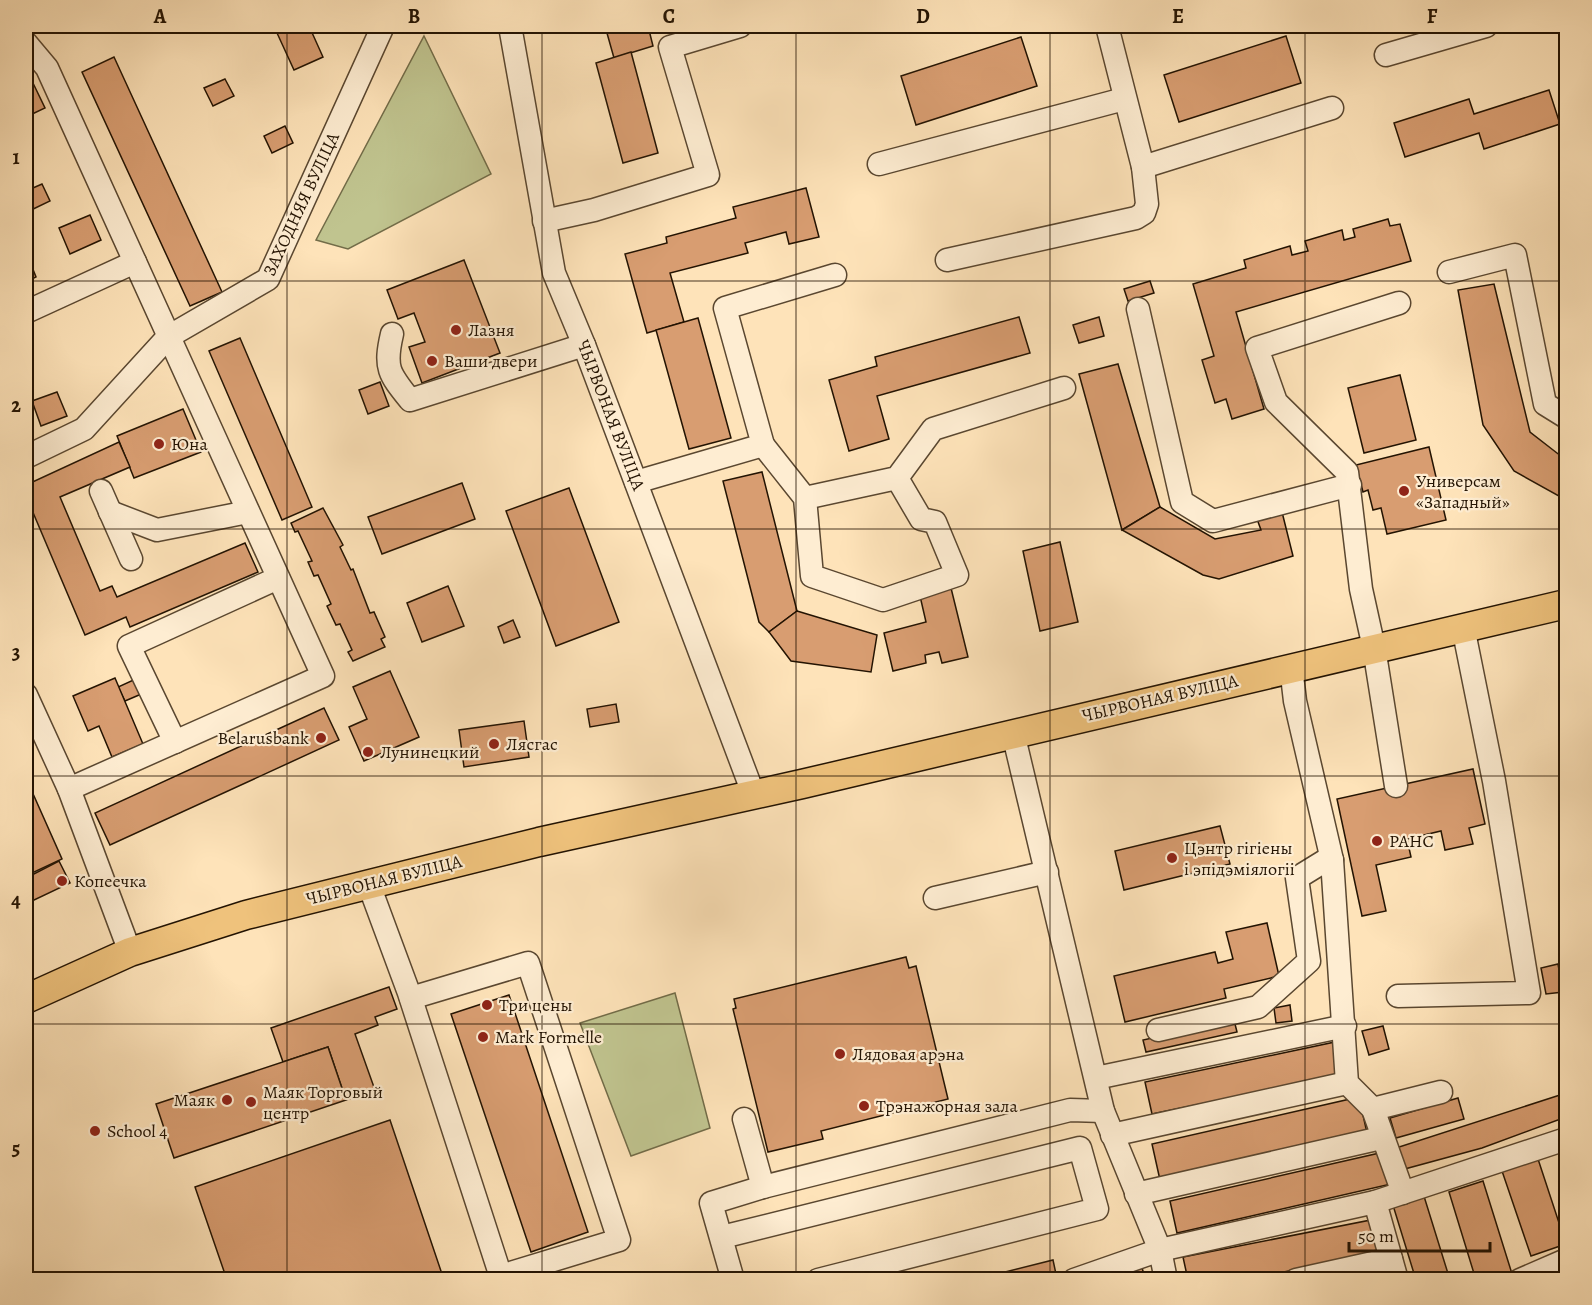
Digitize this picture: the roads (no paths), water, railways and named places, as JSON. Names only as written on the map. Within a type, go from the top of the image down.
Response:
[{"type":"main road","name":"ЧЫРВОНАЯ ВУЛІЦА","points":[[26,999],[130,951],[246,915],[539,842],[1566,604]]},
{"type":"street","name":"ЧЫРВОНАЯ ВУЛІЦА","points":[[510,26],[554,273],[584,345],[753,793]]},
{"type":"street","points":[[544,221],[594,210],[708,175],[670,47],[740,26]]},
{"type":"street","points":[[947,260],[1136,218],[1144,213],[1147,204],[1143,167],[1107,26]]},
{"type":"street","points":[[1386,55],[1486,26]]},
{"type":"street","name":"ЗАХОДНЯЯ ВУЛІЦА","points":[[26,457],[84,429],[168,337],[268,279],[375,29]]},
{"type":"street","points":[[26,43],[48,69],[323,675],[69,789]]},
{"type":"street","points":[[879,164],[1124,99]]},
{"type":"street","points":[[1143,167],[1332,108]]},
{"type":"street","points":[[1449,272],[1515,255],[1545,404],[1566,417]]},
{"type":"street","points":[[26,312],[135,262]]},
{"type":"street","points":[[835,275],[725,308],[763,445],[805,498],[812,576],[884,600],[957,575],[935,522],[921,519],[897,478]]},
{"type":"street","points":[[1396,786],[1374,648],[1361,589],[1347,472],[1276,402],[1257,348],[1399,303]]},
{"type":"street","points":[[1138,309],[1182,502],[1213,520],[1350,484]]},
{"type":"street","points":[[392,334],[387,354],[389,374],[410,400],[584,345]]},
{"type":"street","points":[[805,498],[897,478],[933,429],[1064,388]]},
{"type":"street","points":[[636,482],[763,445]]},
{"type":"street","points":[[101,491],[131,559]]},
{"type":"street","points":[[110,512],[157,530],[248,512]]},
{"type":"street","points":[[175,742],[129,646],[278,578]]},
{"type":"street","points":[[1398,996],[1529,993],[1494,781],[1463,627]]},
{"type":"street","points":[[1291,667],[1295,701],[1332,860],[1345,1026],[1347,1083],[1373,1109],[1381,1138],[1403,1193]]},
{"type":"street","points":[[26,695],[69,789],[130,951]]},
{"type":"street","points":[[1013,733],[1103,1111],[1160,1250],[1166,1280]]},
{"type":"street","points":[[1158,1030],[1258,1007],[1309,961],[1297,878],[1323,862],[1332,860]]},
{"type":"street","points":[[935,898],[1047,872]]},
{"type":"street","points":[[369,885],[411,998],[501,1278],[619,1240],[528,963],[411,998]]},
{"type":"street","points":[[1096,1078],[1345,1026]]},
{"type":"street","points":[[1112,1135],[1347,1083]]},
{"type":"street","points":[[1373,1109],[1441,1092]]},
{"type":"street","points":[[733,1280],[711,1203],[763,1187],[1070,1110],[1103,1111]]},
{"type":"street","points":[[744,1119],[763,1187]]},
{"type":"street","points":[[1136,1194],[1381,1138]]},
{"type":"street","points":[[1074,1280],[1160,1250],[1375,1202],[1566,1139]]},
{"type":"street","points":[[722,1237],[1080,1148],[1097,1209],[818,1280]]},
{"type":"street","points":[[1091,1182],[1125,1169]]},
{"type":"street","points":[[1296,1280],[1394,1269],[1375,1202]]},
{"type":"street","points":[[1520,1280],[1566,1260]]},
{"type":"place","name":"Лазня","points":[[456,330]]},
{"type":"place","name":"Ваши двери","points":[[432,361]]},
{"type":"place","name":"Юна","points":[[159,444]]},
{"type":"place","name":"Универсам «Западный»","points":[[1404,491]]},
{"type":"place","name":"Belarusbank","points":[[321,738]]},
{"type":"place","name":"Лясгас","points":[[494,744]]},
{"type":"place","name":"Лунинецкий","points":[[368,752]]},
{"type":"place","name":"РАНС","points":[[1377,841]]},
{"type":"place","name":"Цэнтр гігіены і эпідэміялогіі","points":[[1172,858]]},
{"type":"place","name":"Копеечка","points":[[62,881]]},
{"type":"place","name":"Три цены","points":[[487,1005]]},
{"type":"place","name":"Mark Formelle","points":[[483,1037]]},
{"type":"place","name":"Лядовая арэна","points":[[840,1054]]},
{"type":"place","name":"Маяк","points":[[227,1100]]},
{"type":"place","name":"Маяк Торговый центр","points":[[251,1102]]},
{"type":"place","name":"Трэнажорная зала","points":[[864,1106]]},
{"type":"place","name":"School 4","points":[[95,1131]]}]
